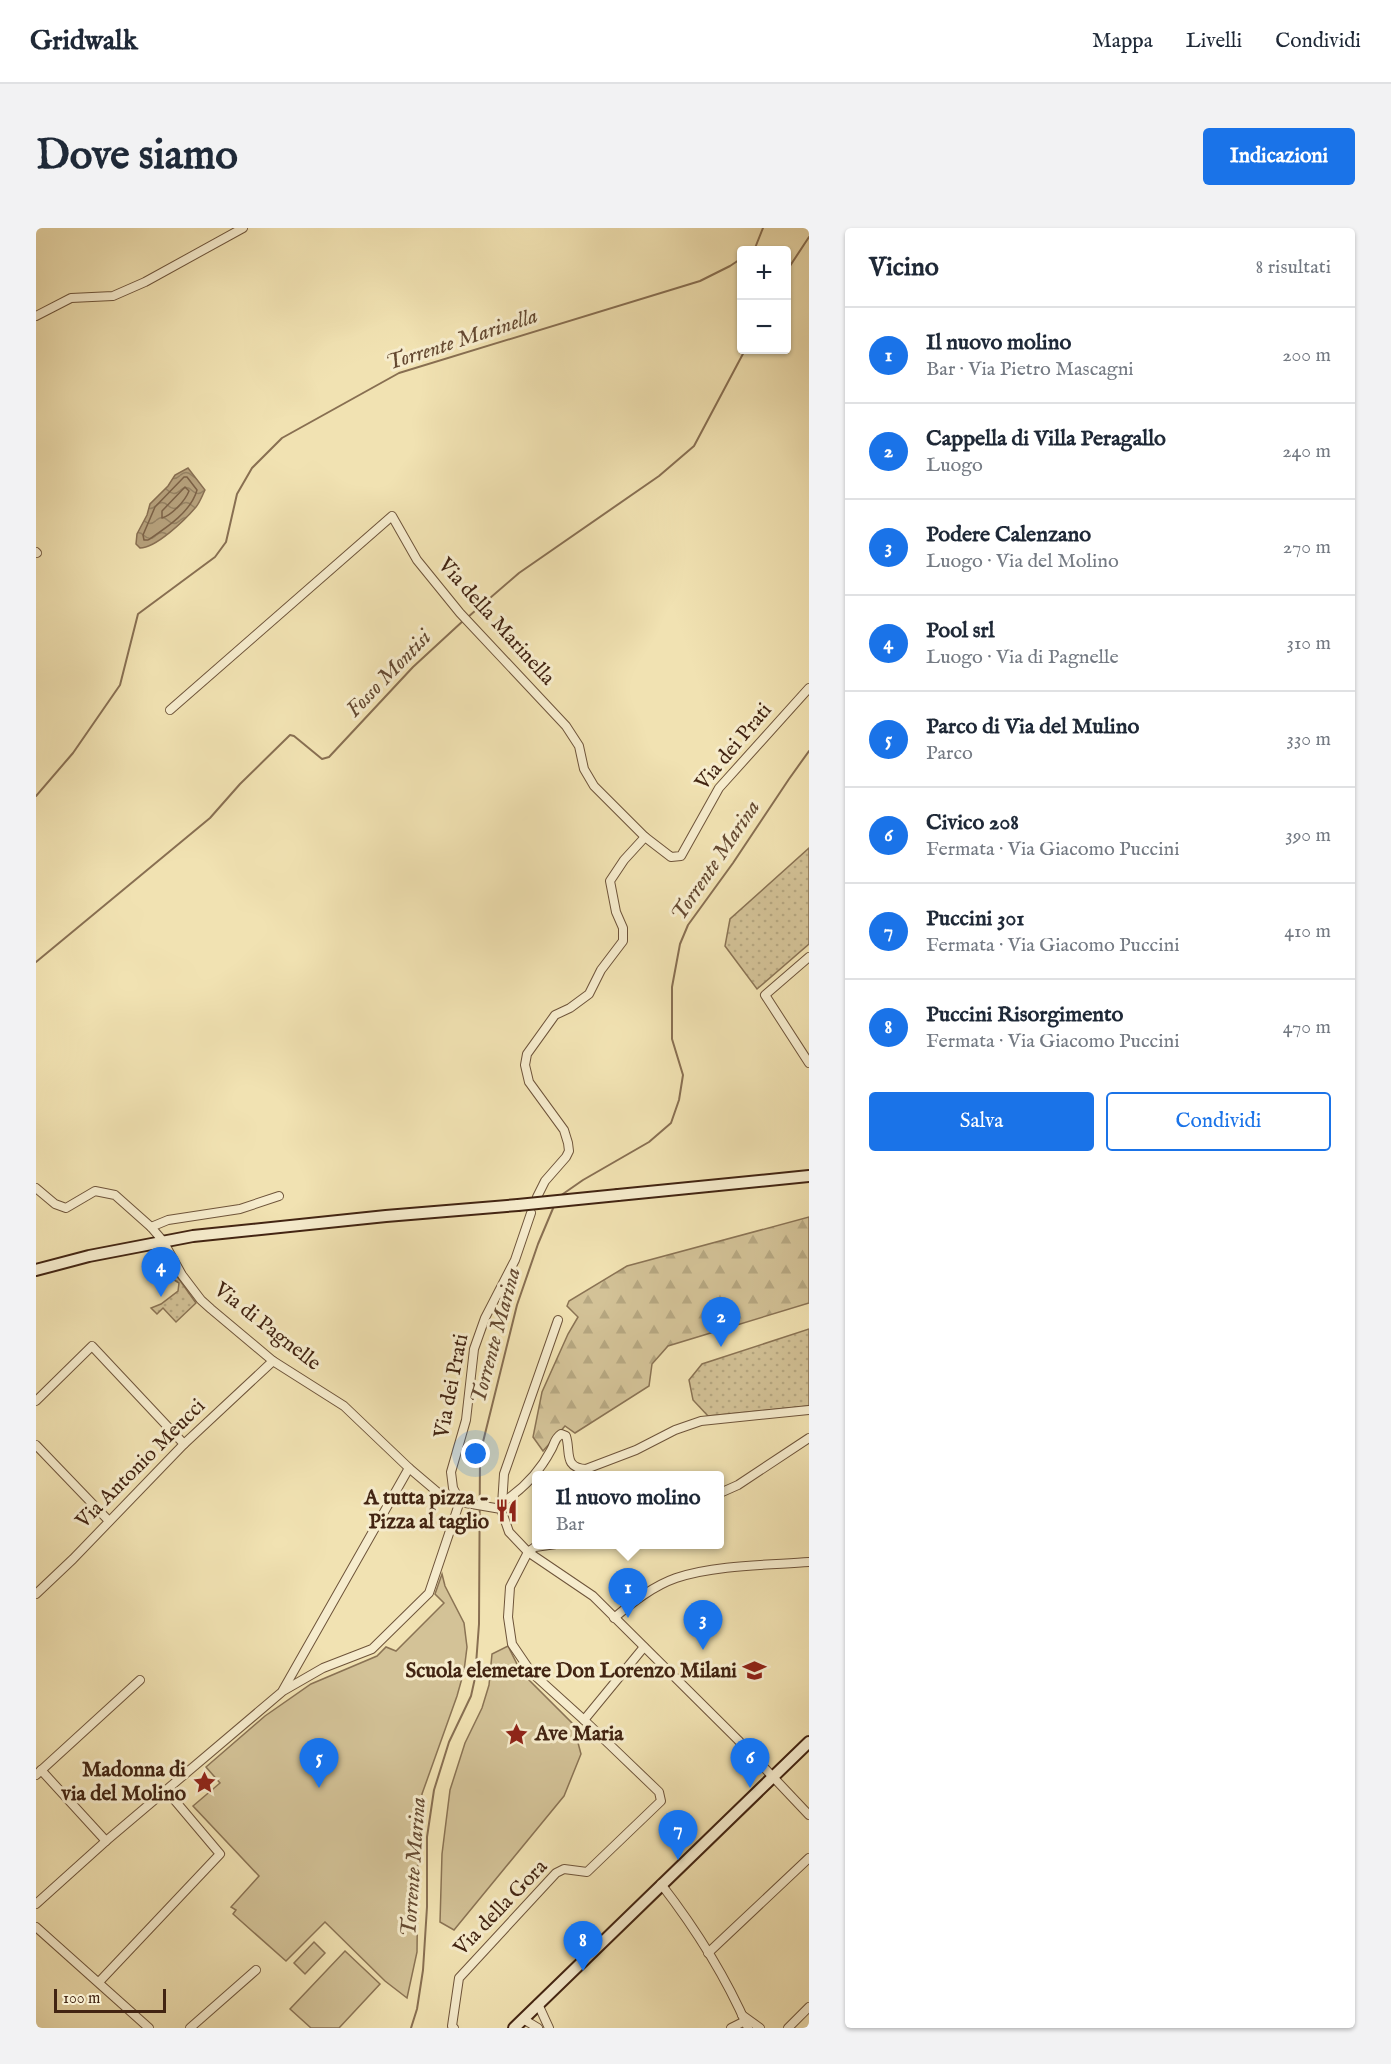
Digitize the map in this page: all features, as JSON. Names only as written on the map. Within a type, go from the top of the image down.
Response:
[{"type":"main road","points":[[36,1270],[163,1240],[386,1216],[518,1206],[809,1176]]},
{"type":"main road","points":[[514,2028],[809,1742]]},
{"type":"street","points":[[36,316],[71,298],[113,296],[145,282],[243,228]]},
{"type":"street","name":"Via della Marinella","points":[[170,710],[392,516],[417,560],[468,623],[566,726],[579,746],[584,769],[594,786],[645,837]]},
{"type":"street","name":"Via dei Prati","points":[[645,837],[671,857],[681,856],[719,788],[809,688]]},
{"type":"street","points":[[537,1197],[545,1181],[566,1157],[569,1150],[564,1130],[529,1082],[525,1065],[527,1054],[555,1015],[570,1008],[589,994],[601,970],[623,941],[623,928],[616,912],[610,881],[624,860],[645,837]]},
{"type":"street","points":[[809,957],[765,995],[809,1063]]},
{"type":"street","name":"Via di Pagnelle","points":[[36,1188],[55,1204],[66,1208],[95,1191],[115,1195],[163,1240],[182,1275],[201,1300],[273,1360],[344,1406],[408,1468],[442,1496],[463,1502],[500,1506]]},
{"type":"street","points":[[151,1227],[168,1220],[240,1209],[279,1196]]},
{"type":"street","name":"Via dei Prati","points":[[463,1502],[453,1488],[451,1472],[466,1420],[474,1349],[485,1318],[515,1260],[531,1213]]},
{"type":"street","points":[[558,1320],[504,1474],[500,1506],[509,1532],[528,1552],[593,1596],[809,1815]]},
{"type":"street","points":[[36,1401],[92,1346],[184,1444]]},
{"type":"street","name":"Via Antonio Meucci","points":[[36,1594],[184,1444],[273,1360]]},
{"type":"street","points":[[537,1471],[561,1434],[564,1434],[568,1440],[568,1453],[573,1466],[577,1469],[586,1469],[701,1421],[809,1410]]},
{"type":"street","points":[[724,1491],[738,1485],[809,1438]]},
{"type":"street","points":[[36,1445],[109,1521]]},
{"type":"street","points":[[282,1691],[408,1468]]},
{"type":"street","points":[[500,1506],[519,1492],[532,1477]]},
{"type":"street","points":[[36,1904],[106,1841],[282,1691],[323,1668],[372,1649],[429,1593],[463,1502]]},
{"type":"street","points":[[532,1549],[528,1552],[510,1587],[508,1617],[512,1644],[531,1672],[584,1720],[644,1647]]},
{"type":"street","points":[[614,1618],[644,1595],[677,1577],[717,1570],[809,1562]]},
{"type":"street","points":[[106,1841],[38,1773],[140,1680]]},
{"type":"street","name":"Via della Gora","points":[[454,2028],[452,2026],[459,1978],[496,1936],[556,1873],[564,1869],[587,1872],[661,1801],[659,1792],[584,1720]]},
{"type":"street","points":[[99,1982],[220,1854],[166,1790]]},
{"type":"street","points":[[708,1953],[809,1858]]},
{"type":"street","points":[[661,1884],[681,1909],[708,1953],[745,2021],[760,2028]]},
{"type":"street","points":[[36,1927],[148,2028]]},
{"type":"street","points":[[190,2028],[256,1970]]},
{"type":"street","points":[[538,2004],[549,2028]]},
{"type":"street","points":[[788,2028],[809,2007]]},
{"type":"street","points":[[523,2019],[538,2028]]},
{"type":"street","points":[[731,2028],[745,2021]]},
{"type":"green space","points":[[809,848],[809,944],[757,989],[725,946],[730,919]]},
{"type":"green space","points":[[809,1217],[809,1303],[668,1346],[652,1364],[649,1386],[575,1433],[565,1426],[543,1451],[533,1437],[542,1392],[578,1317],[567,1306],[569,1301],[627,1266]]},
{"type":"green space","points":[[171,1268],[196,1303],[176,1322],[163,1308],[157,1314],[151,1308],[161,1304],[178,1291],[179,1283],[171,1278],[169,1269]]},
{"type":"green space","points":[[809,1329],[809,1406],[708,1416],[693,1400],[689,1380],[702,1364]]},
{"type":"green space","points":[[442,1574],[445,1586],[464,1623],[467,1647],[464,1671],[457,1696],[422,1794],[417,1952],[407,1998],[385,1981],[325,1922],[286,1961],[233,1914],[236,1910],[231,1907],[259,1876],[193,1806],[220,1783],[206,1767],[265,1716],[311,1684],[377,1656],[386,1647],[396,1651],[444,1603],[435,1594]]},
{"type":"green space","points":[[508,1646],[521,1672],[573,1724],[581,1754],[564,1796],[454,1930],[440,1922],[442,1854],[450,1790],[465,1743],[482,1708],[489,1685],[492,1654]]},
{"type":"green space","points":[[314,1942],[325,1953],[305,1974],[294,1963]]},
{"type":"green space","points":[[345,1951],[380,1984],[339,2028],[311,2028],[290,2009]]},
{"type":"water","points":[[188,468],[205,490],[199,503],[170,532],[147,547],[140,548],[136,544],[137,534],[150,504],[168,486],[175,475]]},
{"type":"waterway","name":"Torrente Marinella","points":[[756,246],[763,228]]},
{"type":"waterway","name":"Fosso Montisi","points":[[791,264],[809,237]]},
{"type":"waterway","name":"Torrente Marinella","points":[[36,796],[73,753],[120,685],[138,614],[215,557],[226,542],[237,494],[252,468],[282,438],[399,373],[700,281],[737,261]]},
{"type":"waterway","name":"Fosso Montisi","points":[[468,617],[519,573],[659,476],[694,446],[743,354]]},
{"type":"waterway","name":"Fosso Montisi","points":[[36,962],[210,818],[240,784],[290,735],[322,759],[329,757],[413,667],[464,620]]},
{"type":"waterway","name":"Torrente Marina","points":[[560,1196],[649,1142],[671,1123],[679,1100],[683,1075],[672,1039],[672,987],[680,944],[688,925],[809,751]]},
{"type":"waterway","name":"Torrente Marina","points":[[411,2028],[417,2009],[423,1970],[427,1907],[427,1837],[434,1790],[449,1742],[471,1696],[475,1678],[479,1624],[480,1454],[517,1305],[554,1206]]},
{"type":"place","name":"Pool srl","points":[[161,1297]]},
{"type":"place","name":"Cappella di Villa Peragallo","points":[[721,1347]]},
{"type":"place","name":"A tutta pizza - Pizza al taglio","points":[[507,1510]]},
{"type":"place","name":"Il nuovo molino","points":[[628,1618]]},
{"type":"place","name":"Podere Calenzano","points":[[703,1650]]},
{"type":"place","name":"Scuola elemetare Don Lorenzo Milani","points":[[755,1671]]},
{"type":"place","name":"Ave Maria","points":[[517,1734]]},
{"type":"place","name":"Madonna di via del Molino","points":[[204,1782]]},
{"type":"place","name":"Parco di Via del Mulino","points":[[319,1788]]},
{"type":"place","name":"Civico 208","points":[[750,1788]]},
{"type":"place","name":"Puccini 301","points":[[678,1860]]},
{"type":"place","name":"Puccini Risorgimento","points":[[583,1971]]}]
